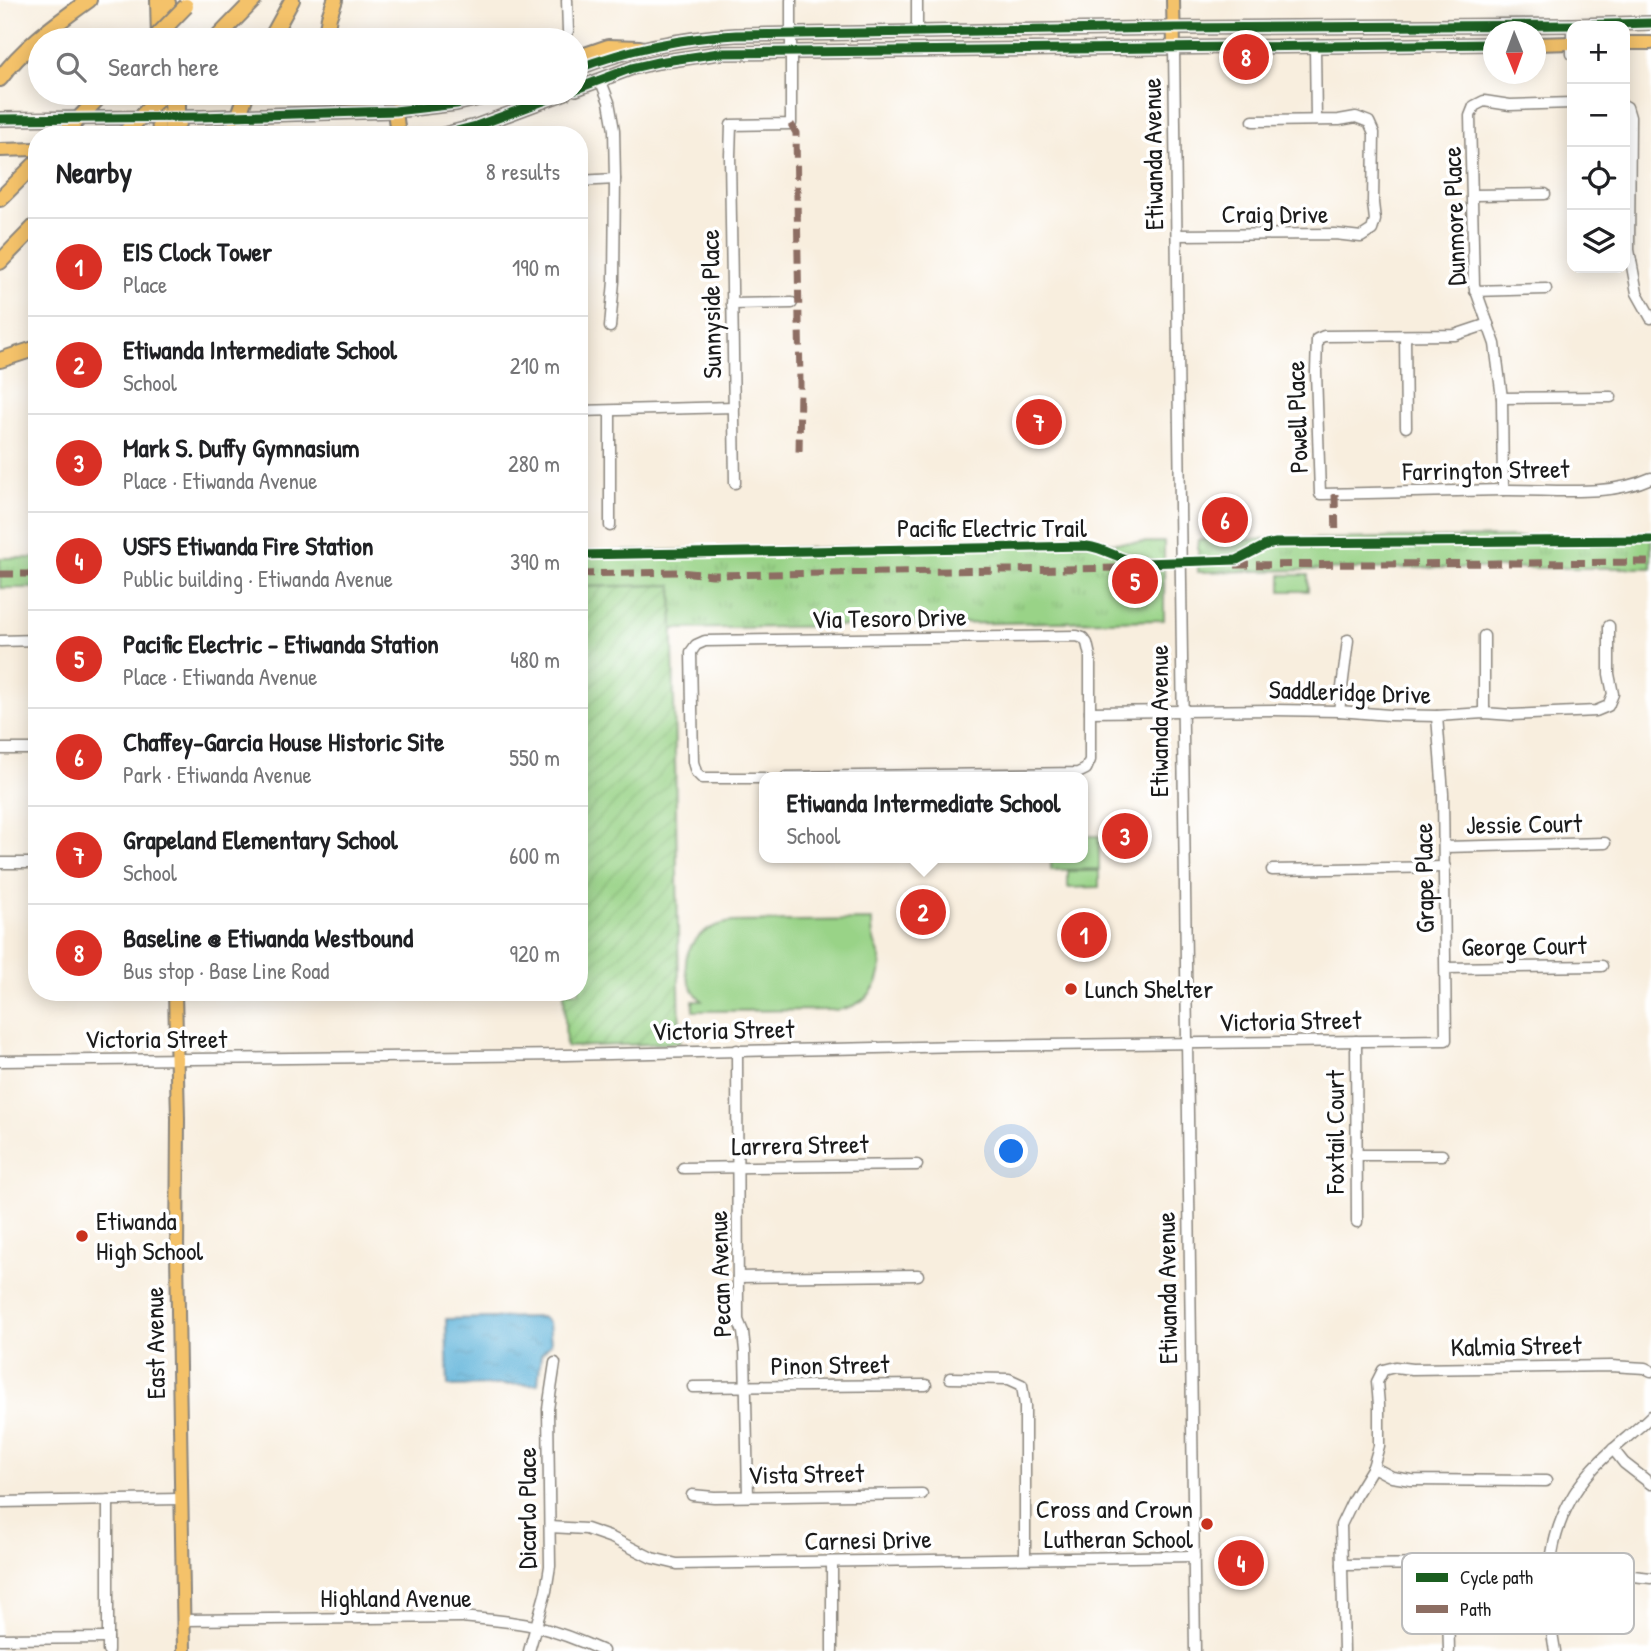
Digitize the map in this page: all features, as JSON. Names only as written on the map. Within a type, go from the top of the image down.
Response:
[{"type":"highway","points":[[53,28],[89,0]]},
{"type":"highway","points":[[227,28],[254,0]]},
{"type":"highway","points":[[277,28],[292,0]]},
{"type":"highway","points":[[327,28],[335,0]]},
{"type":"highway","points":[[164,28],[185,2]]},
{"type":"highway","points":[[588,54],[608,47],[640,48]]},
{"type":"highway","points":[[0,79],[28,48]]},
{"type":"highway","points":[[72,126],[92,105]]},
{"type":"highway","points":[[131,126],[150,105]]},
{"type":"highway","points":[[235,126],[243,105]]},
{"type":"highway","points":[[395,111],[397,126]]},
{"type":"highway","points":[[0,199],[28,170]]},
{"type":"highway","points":[[0,262],[28,233]]},
{"type":"highway","points":[[0,360],[28,351]]},
{"type":"main road","points":[[156,28],[157,0]]},
{"type":"main road","points":[[168,0],[169,28]]},
{"type":"main road","name":"Etiwanda Avenue","points":[[1173,0],[1174,48]]},
{"type":"main road","points":[[180,28],[185,2]]},
{"type":"main road","points":[[1630,24],[1651,23]]},
{"type":"main road","points":[[588,65],[640,48],[709,37],[1174,27],[1567,26]]},
{"type":"main road","points":[[1546,44],[1567,43]]},
{"type":"main road","points":[[1630,43],[1651,43]]},
{"type":"main road","points":[[588,84],[632,68],[719,53],[1483,44]]},
{"type":"main road","points":[[165,105],[174,126]]},
{"type":"main road","points":[[170,105],[170,126]]},
{"type":"main road","points":[[164,126],[174,105]]},
{"type":"main road","points":[[0,119],[395,111],[445,105]]},
{"type":"main road","points":[[476,126],[533,105]]},
{"type":"main road","points":[[0,150],[28,149]]},
{"type":"main road","name":"East Avenue","points":[[175,1001],[184,1651]]},
{"type":"street","points":[[567,0],[568,28]]},
{"type":"street","points":[[790,52],[791,0]]},
{"type":"street","points":[[917,0],[917,33]]},
{"type":"street","name":"Etiwanda Avenue","points":[[1174,48],[1195,1651]]},
{"type":"street","points":[[1253,121],[1316,120],[1315,48]]},
{"type":"street","name":"Sunnyside Place","points":[[735,483],[731,125],[791,124],[790,52]]},
{"type":"street","points":[[600,79],[614,130],[614,281],[610,327]]},
{"type":"street","name":"Dunmore Place","points":[[1503,490],[1502,398],[1495,344],[1475,291],[1470,116],[1474,106],[1484,101],[1510,105],[1567,103]]},
{"type":"street","name":"Craig Drive","points":[[1177,236],[1335,234],[1361,237],[1372,230],[1375,220],[1374,133],[1369,122],[1356,117],[1316,120]]},
{"type":"street","points":[[1630,147],[1629,250],[1637,293],[1651,318]]},
{"type":"street","points":[[588,180],[615,178]]},
{"type":"street","points":[[1473,195],[1545,194]]},
{"type":"street","points":[[1475,291],[1546,289]]},
{"type":"street","points":[[732,304],[792,303]]},
{"type":"street","points":[[1406,427],[1405,336],[1455,335],[1488,324]]},
{"type":"street","name":"Powell Place","points":[[1320,494],[1317,339],[1325,336],[1405,336]]},
{"type":"street","points":[[1502,398],[1611,397]]},
{"type":"street","points":[[588,411],[734,407]]},
{"type":"street","points":[[610,411],[610,526]]},
{"type":"street","name":"Farrington Street","points":[[1320,494],[1611,490],[1651,478]]},
{"type":"street","name":"Saddleridge Drive","points":[[1090,712],[1339,711],[1437,716],[1596,711],[1608,706],[1613,694],[1609,674],[1609,626]]},
{"type":"street","name":"Via Tesoro Drive","points":[[759,778],[702,778],[696,772],[693,762],[691,652],[696,645],[705,641],[1077,636],[1083,638],[1089,650],[1090,712]]},
{"type":"street","points":[[1484,636],[1484,713]]},
{"type":"street","points":[[0,641],[28,640]]},
{"type":"street","points":[[1339,711],[1348,640]]},
{"type":"street","points":[[1080,772],[1086,769],[1090,760],[1090,712]]},
{"type":"street","name":"Grape Place","points":[[1437,716],[1443,777],[1446,1040]]},
{"type":"street","points":[[0,749],[28,749]]},
{"type":"street","name":"Jessie Court","points":[[1444,846],[1605,843]]},
{"type":"street","points":[[0,863],[28,863]]},
{"type":"street","points":[[1272,870],[1445,867]]},
{"type":"street","name":"George Court","points":[[1446,968],[1602,966]]},
{"type":"street","name":"Victoria Street","points":[[0,1061],[566,1055],[1446,1040]]},
{"type":"street","name":"Foxtail Court","points":[[1356,1041],[1357,1222]]},
{"type":"street","name":"Pecan Avenue","points":[[737,1051],[738,1320],[744,1341],[748,1496]]},
{"type":"street","points":[[1356,1155],[1442,1154]]},
{"type":"street","name":"Larrera Street","points":[[682,1168],[917,1165]]},
{"type":"street","points":[[738,1277],[918,1275]]},
{"type":"street","name":"Dicarlo Place","points":[[529,1651],[546,1591],[550,1566],[548,1409],[555,1363]]},
{"type":"street","name":"Kalmia Street","points":[[1373,1467],[1379,1446],[1377,1382],[1383,1370],[1395,1367],[1611,1366],[1645,1368],[1651,1371]]},
{"type":"street","points":[[950,1378],[1009,1379],[1022,1385],[1025,1406],[1025,1558]]},
{"type":"street","name":"Pinon Street","points":[[692,1387],[926,1385]]},
{"type":"street","points":[[1552,1553],[1568,1505],[1590,1472],[1651,1416]]},
{"type":"street","points":[[1613,1449],[1624,1463],[1651,1484]]},
{"type":"street","points":[[1344,1651],[1341,1525],[1373,1467],[1392,1476],[1411,1480],[1546,1481]]},
{"type":"street","name":"Vista Street","points":[[692,1494],[714,1497],[922,1494]]},
{"type":"street","points":[[0,1502],[180,1499]]},
{"type":"street","points":[[108,1500],[108,1651]]},
{"type":"street","name":"Carnesi Drive","points":[[550,1527],[598,1532],[652,1558],[677,1564],[1194,1556]]},
{"type":"street","points":[[832,1562],[832,1651]]},
{"type":"street","points":[[1342,1565],[1402,1564]]},
{"type":"street","name":"Highland Avenue","points":[[183,1620],[448,1616],[536,1627],[603,1651]]},
{"type":"street","points":[[0,1639],[108,1637]]},
{"type":"green space","points":[[1651,536],[1651,568],[1413,568],[1198,572],[1198,540]]},
{"type":"green space","points":[[1164,542],[1164,620],[673,629],[672,585],[588,587],[588,552]]},
{"type":"green space","points":[[0,558],[28,558],[28,588],[0,588]]},
{"type":"green space","points":[[1281,575],[1308,575],[1308,591],[1281,591]]},
{"type":"green space","points":[[672,585],[680,1043],[566,1047],[564,1001],[588,1001],[588,587]]},
{"type":"green space","points":[[1088,836],[1099,836],[1099,869],[1051,870],[1051,863],[1088,863]]},
{"type":"green space","points":[[1068,871],[1099,871],[1099,887],[1068,888]]},
{"type":"green space","points":[[872,920],[872,930],[880,957],[879,977],[870,993],[855,1005],[837,1010],[693,1011],[693,1001],[702,1001],[692,988],[686,963],[688,951],[704,932],[732,922]]},
{"type":"water","points":[[542,1317],[549,1323],[551,1343],[541,1354],[538,1384],[448,1386],[446,1319]]},
{"type":"marked path","points":[[791,124],[796,133],[799,455]]},
{"type":"marked path","points":[[1335,494],[1336,543]]},
{"type":"marked path","points":[[1235,565],[1651,562]]},
{"type":"marked path","points":[[588,574],[680,572],[712,575],[1123,568],[1135,565]]},
{"type":"marked path","points":[[0,574],[28,574]]},
{"type":"cycle path","points":[[588,65],[654,46],[736,35],[1651,23]]},
{"type":"cycle path","points":[[588,84],[632,68],[719,53],[1483,44]]},
{"type":"cycle path","points":[[0,119],[395,111],[447,105]]},
{"type":"cycle path","points":[[476,126],[533,105]]},
{"type":"cycle path","name":"Pacific Electric Trail","points":[[588,555],[1087,546],[1143,563],[1237,560],[1266,545],[1276,543],[1651,540]]},
{"type":"place","name":"Baseline @ Etiwanda Westbound","points":[[1246,57]]},
{"type":"place","name":"Grapeland Elementary School","points":[[1039,422]]},
{"type":"place","name":"Chaffey-Garcia House Historic Site","points":[[1225,520]]},
{"type":"place","name":"Pacific Electric - Etiwanda Station","points":[[1135,581]]},
{"type":"place","name":"Mark S. Duffy Gymnasium","points":[[1125,836]]},
{"type":"place","name":"Etiwanda Intermediate School","points":[[923,912]]},
{"type":"place","name":"EIS Clock Tower","points":[[1084,935]]},
{"type":"place","name":"Lunch Shelter","points":[[1071,989]]},
{"type":"place","name":"Etiwanda High School","points":[[82,1236]]},
{"type":"place","name":"Cross and Crown Lutheran School","points":[[1207,1524]]},
{"type":"place","name":"USFS Etiwanda Fire Station","points":[[1241,1563]]}]
